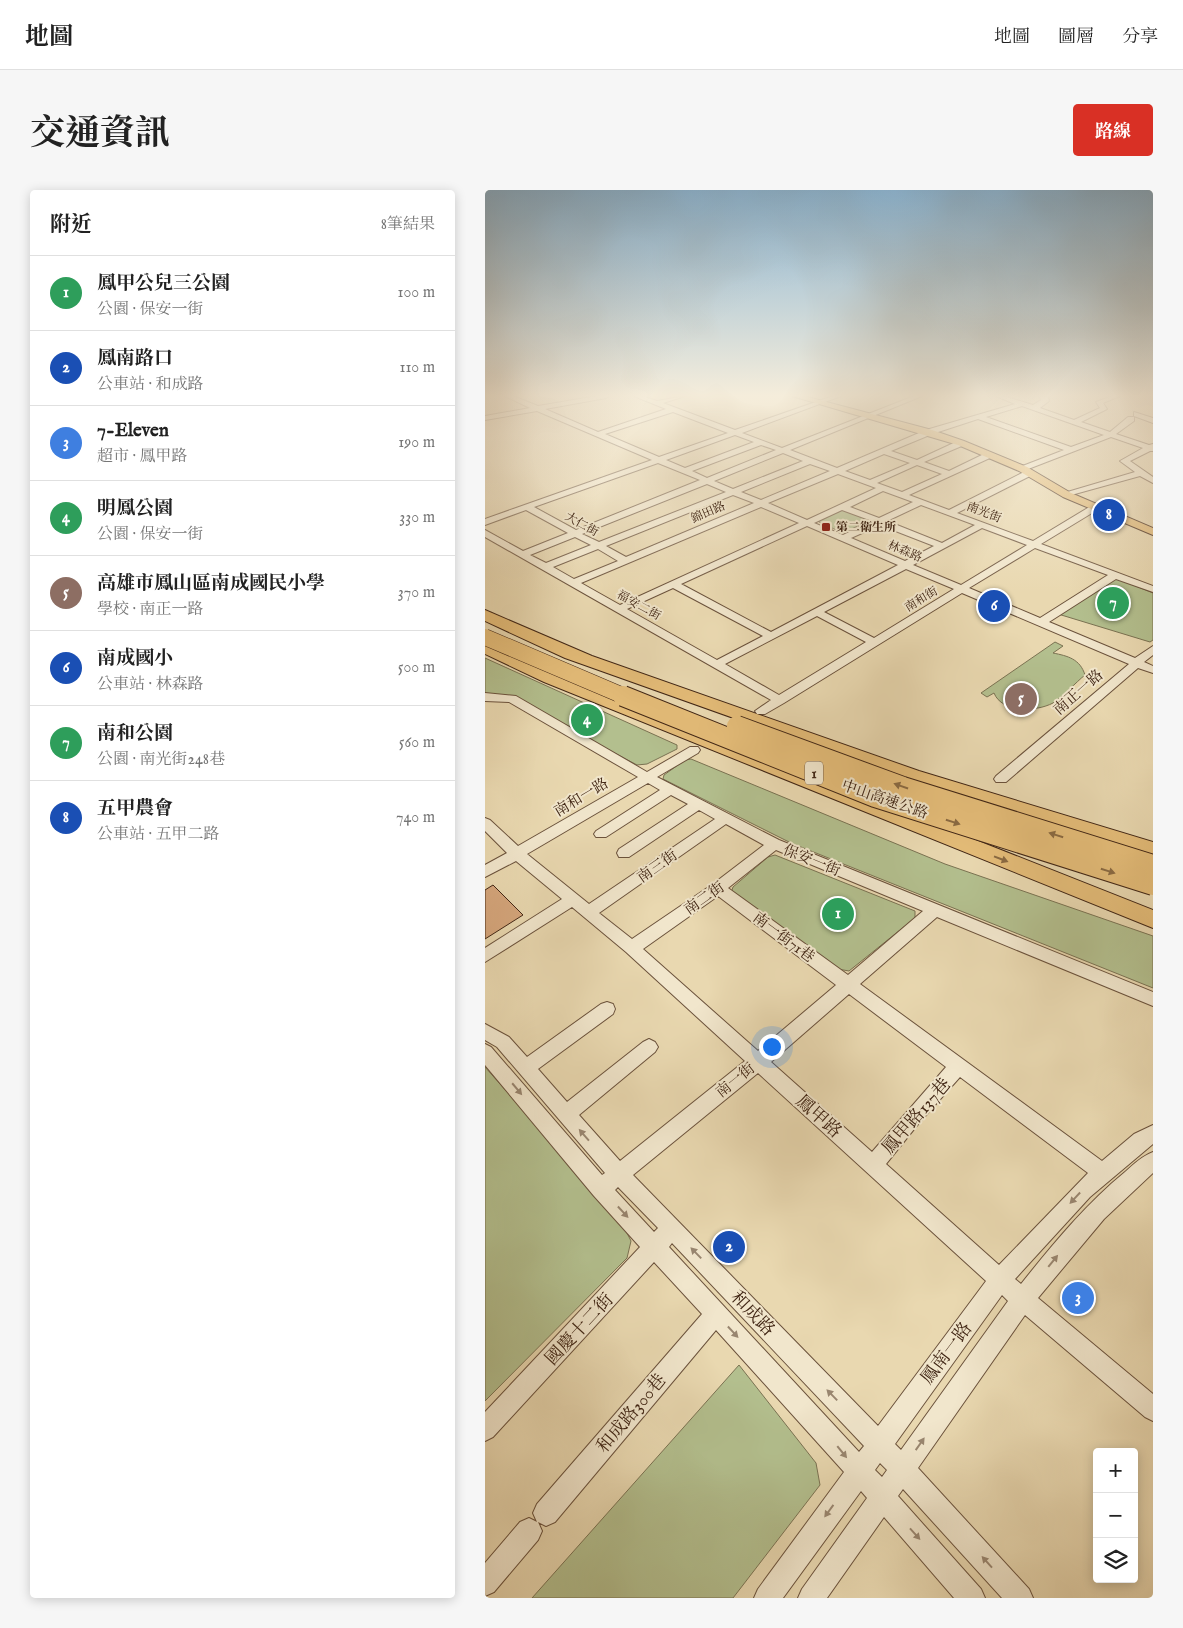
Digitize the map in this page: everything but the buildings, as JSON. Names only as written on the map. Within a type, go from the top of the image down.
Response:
[{"type":"highway","points":[[485,615],[571,654],[762,728],[850,768]]},
{"type":"highway","name":"中山高速公路","points":[[485,626],[566,662],[903,787],[1153,865]]},
{"type":"highway","name":"中山高速公路","points":[[485,636],[558,670],[875,797],[1153,885]]},
{"type":"highway","points":[[485,648],[550,678],[1153,919]]},
{"type":"highway","points":[[571,654],[911,775],[1153,850]]},
{"type":"highway","points":[[550,678],[771,762],[818,775]]},
{"type":"main road","points":[[1005,462],[1026,471],[1067,496],[1153,532]]},
{"type":"street","points":[[485,522],[654,462]]},
{"type":"street","name":"林森路","points":[[663,462],[1153,670]]},
{"type":"street","points":[[685,471],[709,462]]},
{"type":"street","points":[[523,554],[758,462]]},
{"type":"street","points":[[545,567],[806,462]]},
{"type":"street","name":"南光街","points":[[815,462],[1153,589]]},
{"type":"street","name":"錦田路","points":[[574,583],[858,462]]},
{"type":"street","points":[[870,483],[917,462],[948,473]]},
{"type":"street","points":[[902,495],[974,462]]},
{"type":"street","points":[[950,513],[1046,462]]},
{"type":"street","points":[[1125,462],[1153,481]]},
{"type":"street","points":[[1067,496],[1141,473]]},
{"type":"street","points":[[619,609],[883,488]]},
{"type":"street","points":[[844,538],[920,502]]},
{"type":"street","name":"大仁街","points":[[527,507],[626,561]]},
{"type":"street","points":[[843,507],[943,546]]},
{"type":"street","name":"南和街","points":[[761,711],[1094,508]]},
{"type":"street","points":[[717,664],[982,525]]},
{"type":"street","name":"福安二街","points":[[485,533],[780,700]]},
{"type":"street","points":[[1041,622],[1115,575]]},
{"type":"street","points":[[673,584],[771,636]]},
{"type":"street","points":[[816,612],[874,642]]},
{"type":"street","name":"南正一路","points":[[1001,779],[1153,649]]},
{"type":"street","name":"保安一街","points":[[485,697],[512,699],[647,777],[774,844],[1153,999]]},
{"type":"street","name":"南和一路","points":[[485,872],[694,750]]},
{"type":"street","points":[[601,834],[671,790]]},
{"type":"street","points":[[624,853],[698,804]]},
{"type":"street","name":"南三街","points":[[588,913],[725,818]]},
{"type":"street","name":"鳳甲路","points":[[485,823],[517,854],[571,900],[632,948],[1000,1280],[1153,1409]]},
{"type":"street","name":"南二街","points":[[632,948],[719,888],[774,844]]},
{"type":"street","name":"南一街71巷","points":[[719,888],[1102,1172]]},
{"type":"street","points":[[485,956],[571,900]]},
{"type":"street","name":"南一街","points":[[601,1188],[759,1061],[935,909]]},
{"type":"street","points":[[525,1068],[607,1009]]},
{"type":"street","name":"和成路","points":[[485,1031],[503,1042],[619,1174],[878,1443],[1020,1598]]},
{"type":"street","points":[[566,1114],[649,1047]]},
{"type":"street","name":"和成路","points":[[485,1052],[601,1188],[827,1434],[972,1598]]},
{"type":"street","name":"鳳甲路137巷","points":[[873,1165],[912,1117],[959,1066]]},
{"type":"street","name":"鳳南一路","points":[[767,1598],[878,1443],[1000,1280],[1045,1230],[1102,1172],[1141,1140],[1153,1134]]},
{"type":"street","name":"鳳南一路","points":[[811,1598],[1022,1299],[1108,1198],[1153,1161]]},
{"type":"street","name":"國慶十二街","points":[[485,1430],[672,1228]]},
{"type":"street","name":"和成路300巷","points":[[485,1583],[716,1314]]},
{"type":"green space","points":[[845,509],[870,520],[843,533],[819,522],[819,520]]},
{"type":"green space","points":[[1116,578],[1153,593],[1153,640],[1150,642],[1058,614]]},
{"type":"green space","points":[[1055,642],[1063,646],[1053,653],[1073,659],[1080,665],[1085,675],[1053,703],[1038,708],[1020,709],[1004,704],[998,700],[994,693],[987,697],[981,693]]},
{"type":"green space","points":[[485,658],[677,745],[677,749],[647,764],[637,765],[506,695],[485,696]]},
{"type":"green space","points":[[691,759],[945,864],[1153,936],[1153,988],[791,843],[663,779],[664,775],[685,760]]},
{"type":"green space","points":[[775,855],[915,911],[915,918],[849,971],[838,969],[731,893],[733,887],[768,857]]},
{"type":"green space","points":[[485,1067],[621,1221],[631,1241],[627,1258],[485,1401]]},
{"type":"green space","points":[[739,1365],[816,1463],[820,1485],[733,1598],[532,1598]]},
{"type":"place","name":"五甲農會","points":[[1109,515]]},
{"type":"place","name":"第二衛生所","points":[[826,527]]},
{"type":"place","name":"南和公園","points":[[1113,603]]},
{"type":"place","name":"南成國小","points":[[994,606]]},
{"type":"place","name":"高雄市鳳山區南成國民小學","points":[[1021,699]]},
{"type":"place","name":"明鳳公園","points":[[587,720]]},
{"type":"place","name":"鳳甲公兒三公園","points":[[838,914]]},
{"type":"place","name":"鳳南路口","points":[[729,1247]]},
{"type":"place","name":"7-Eleven","points":[[1078,1298]]}]
